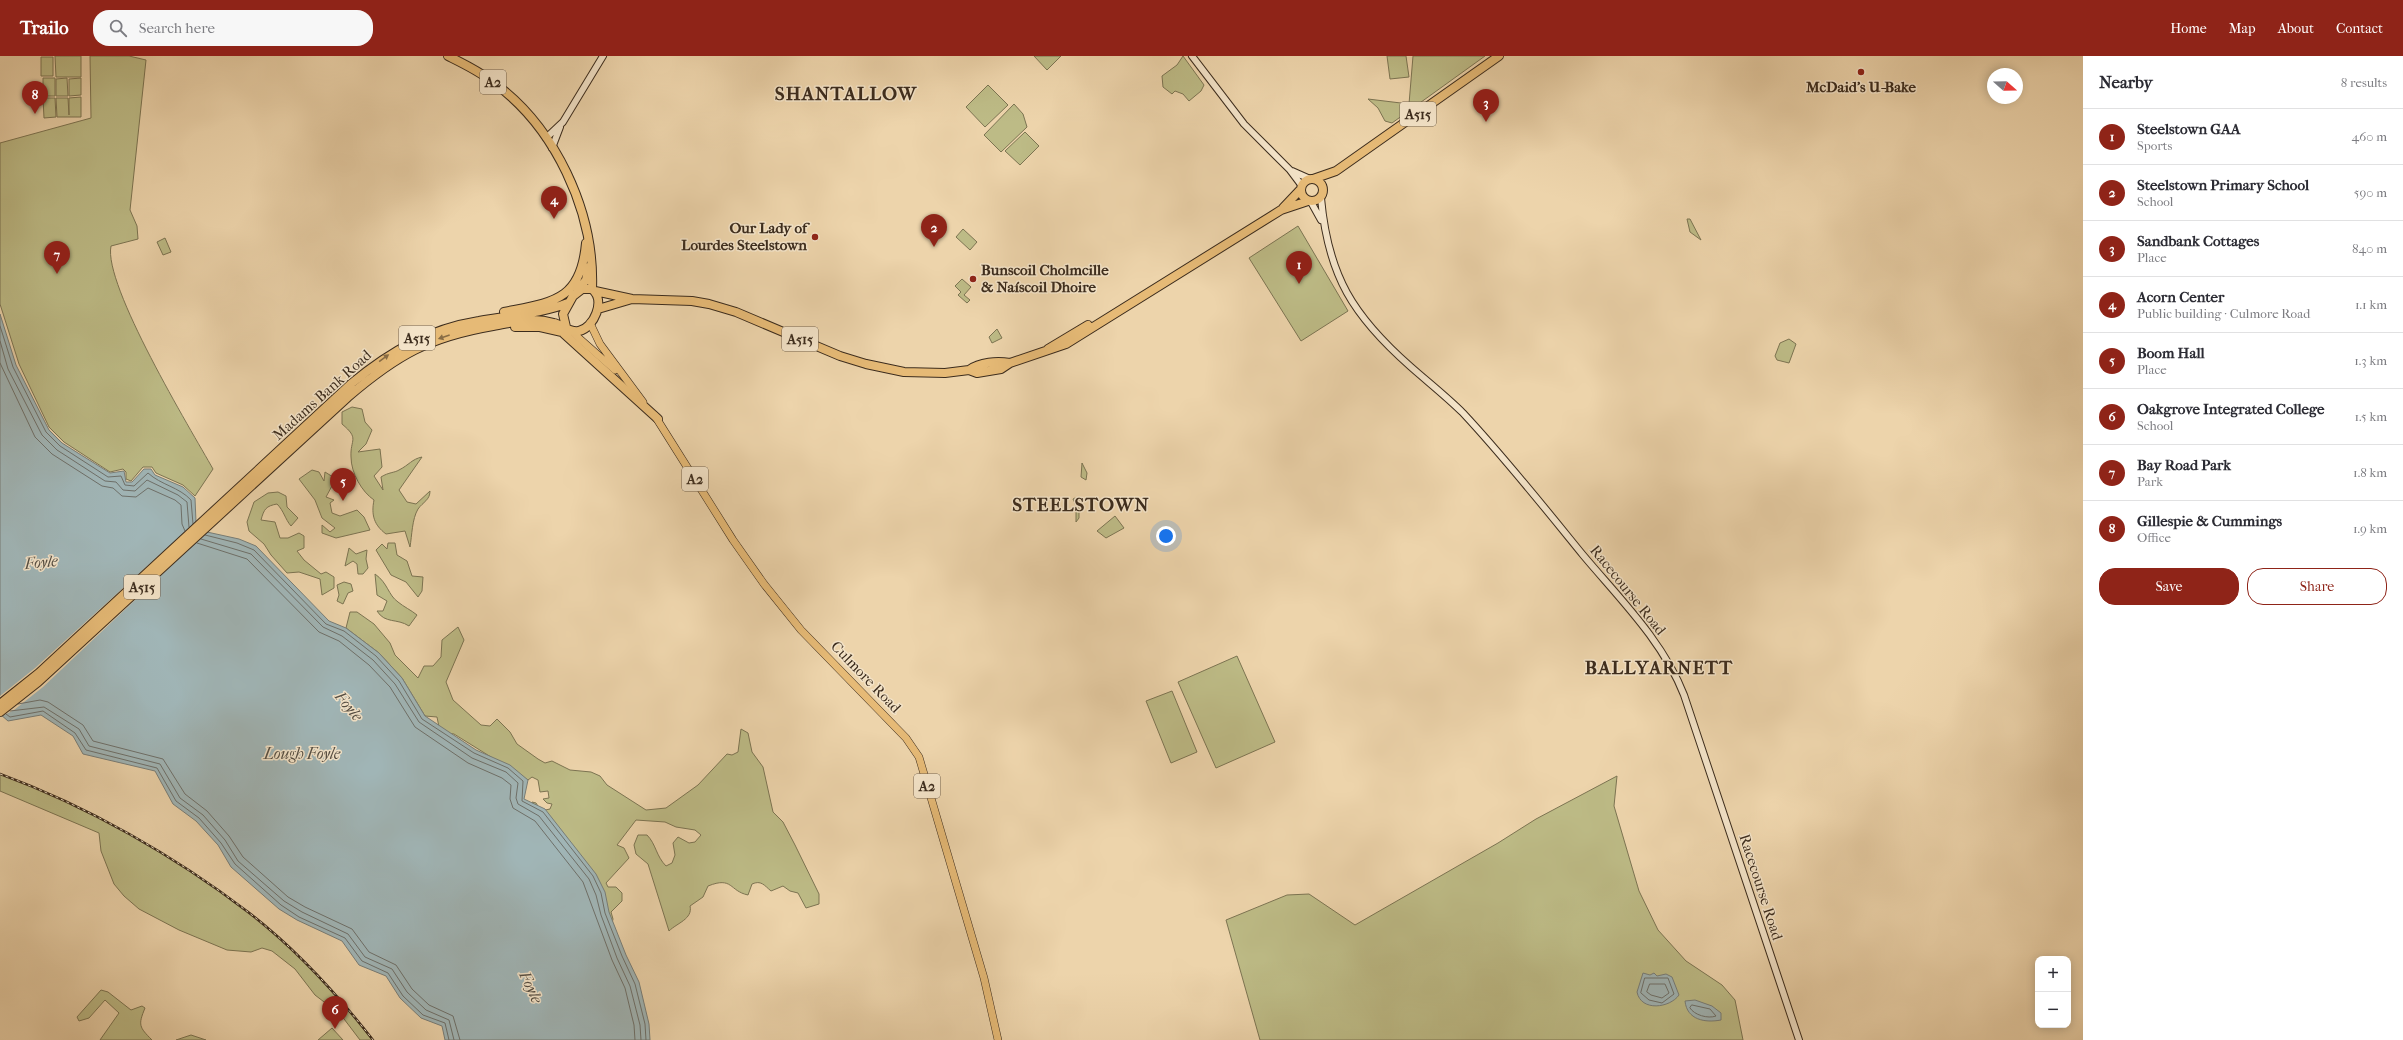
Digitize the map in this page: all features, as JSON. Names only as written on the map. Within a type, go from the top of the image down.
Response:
[{"type":"highway","name":"A2","points":[[448,56],[492,81],[519,106],[546,138],[552,148],[576,196],[587,227],[594,290],[599,300],[598,308]]},
{"type":"highway","name":"A515","points":[[1281,210],[1301,187],[1312,179],[1336,171],[1499,56]]},
{"type":"highway","name":"A515","points":[[594,290],[632,299],[692,301],[709,304],[736,312],[840,356],[866,364],[923,373],[970,370],[975,366],[1000,362],[1010,364],[1066,344],[1281,210],[1310,201],[1322,194],[1336,171]]},
{"type":"highway","points":[[1312,179],[1322,184],[1322,194]]},
{"type":"highway","points":[[1301,187],[1302,196],[1310,201]]},
{"type":"highway","points":[[444,328],[472,318],[546,303],[562,295],[576,282],[582,267],[587,227]]},
{"type":"highway","name":"A2","points":[[569,330],[563,314],[568,303],[586,280],[591,260]]},
{"type":"highway","points":[[578,290],[594,290]]},
{"type":"highway","name":"A515","points":[[598,308],[632,299]]},
{"type":"highway","name":"Madams Bank Road","points":[[279,457],[352,383],[376,364],[417,339],[444,328],[479,320],[543,311],[568,303]]},
{"type":"highway","points":[[569,330],[582,330],[590,323],[598,308]]},
{"type":"highway","name":"Madams Bank Road","points":[[279,457],[348,397],[394,360],[420,346],[444,337],[482,328],[530,320],[545,321],[569,330]]},
{"type":"highway","points":[[482,328],[535,326],[562,332],[658,419]]},
{"type":"highway","name":"A515","points":[[0,704],[39,673],[279,457]]},
{"type":"highway","name":"A515","points":[[0,712],[38,682],[279,457]]},
{"type":"main road","name":"Culmore Road","points":[[590,323],[600,344],[623,376],[658,419],[703,493],[765,585],[801,630],[906,738],[919,757],[984,978],[998,1040]]},
{"type":"main road","name":"Culmore Road","points":[[569,330],[623,376]]},
{"type":"street","points":[[552,148],[562,122],[603,56]]},
{"type":"street","points":[[1192,56],[1244,124],[1290,170],[1301,187]]},
{"type":"street","points":[[546,138],[562,122]]},
{"type":"street","points":[[1290,170],[1312,179]]},
{"type":"street","name":"Racecourse Road","points":[[1322,194],[1323,225],[1334,269],[1341,285],[1376,334],[1462,413],[1478,430],[1641,624],[1669,664],[1684,695],[1799,1040]]},
{"type":"street","name":"Racecourse Road","points":[[1310,201],[1323,225]]},
{"type":"shaded area","points":[[55,56],[81,56],[81,77],[56,77]]},
{"type":"shaded area","points":[[90,56],[129,56],[146,60],[130,210],[137,226],[138,239],[111,246],[112,265],[120,292],[151,358],[213,469],[195,496],[183,485],[156,473],[152,467],[143,467],[131,481],[126,479],[126,472],[123,469],[110,472],[64,442],[49,427],[19,364],[0,304],[0,143],[91,118]]},
{"type":"shaded area","points":[[1034,56],[1061,56],[1047,70]]},
{"type":"shaded area","points":[[1183,56],[1204,85],[1201,91],[1189,101],[1183,94],[1175,91],[1172,94],[1163,87],[1162,76],[1177,65]]},
{"type":"shaded area","points":[[1387,56],[1406,56],[1409,77],[1390,79]]},
{"type":"shaded area","points":[[1413,56],[1485,56],[1392,123],[1385,121],[1378,108],[1368,99],[1409,104]]},
{"type":"shaded area","points":[[41,57],[53,57],[53,76],[41,76]]},
{"type":"shaded area","points":[[43,78],[55,78],[55,96],[43,96]]},
{"type":"shaded area","points":[[67,78],[68,96],[56,96],[56,79]]},
{"type":"shaded area","points":[[81,78],[81,95],[69,96],[69,79]]},
{"type":"shaded area","points":[[988,85],[1008,105],[985,127],[966,107]]},
{"type":"shaded area","points":[[81,97],[81,117],[57,117],[56,98],[68,98],[69,115],[69,98]]},
{"type":"shaded area","points":[[43,98],[55,98],[56,117],[44,118]]},
{"type":"shaded area","points":[[1014,104],[1023,114],[1027,127],[1001,152],[984,135]]},
{"type":"shaded area","points":[[1025,132],[1039,146],[1020,165],[1005,151]]},
{"type":"shaded area","points":[[1687,219],[1690,219],[1701,240],[1690,232]]},
{"type":"shaded area","points":[[1298,226],[1348,311],[1301,341],[1249,258]]},
{"type":"shaded area","points":[[963,229],[977,242],[970,250],[956,237]]},
{"type":"shaded area","points":[[165,238],[171,252],[163,255],[157,242]]},
{"type":"shaded area","points":[[962,279],[971,287],[964,295],[970,300],[967,303],[958,295],[961,292],[955,286]]},
{"type":"shaded area","points":[[997,329],[1002,338],[992,343],[989,337]]},
{"type":"shaded area","points":[[1789,339],[1796,344],[1789,363],[1777,360],[1775,356],[1780,343]]},
{"type":"shaded area","points":[[352,407],[362,409],[365,422],[372,430],[366,444],[358,452],[380,449],[382,467],[374,476],[383,490],[381,477],[397,471],[422,457],[399,490],[407,502],[416,504],[430,491],[428,499],[416,513],[413,522],[410,547],[405,531],[386,534],[382,531],[374,519],[374,500],[361,487],[355,476],[351,463],[353,439],[351,433],[342,424],[342,412]]},
{"type":"shaded area","points":[[1082,463],[1087,473],[1086,480],[1081,477]]},
{"type":"shaded area","points":[[312,470],[319,472],[324,481],[325,472],[333,477],[333,484],[326,497],[334,500],[330,503],[332,513],[340,516],[357,510],[364,517],[370,530],[336,538],[322,533],[322,525],[330,532],[335,528],[322,518],[315,500],[299,479]]},
{"type":"shaded area","points":[[278,492],[286,496],[287,507],[298,518],[291,526],[277,504],[266,509],[261,520],[275,522],[280,538],[288,538],[299,533],[304,536],[304,548],[297,551],[304,560],[321,574],[326,572],[334,577],[334,588],[322,595],[320,579],[299,572],[287,573],[271,555],[264,544],[249,531],[247,522],[254,502],[268,493]]},
{"type":"shaded area","points":[[1075,498],[1079,500],[1079,518],[1076,522],[1076,506],[1073,499]]},
{"type":"shaded area","points":[[1115,516],[1124,528],[1106,538],[1097,531]]},
{"type":"shaded area","points":[[388,543],[395,543],[397,555],[407,561],[412,576],[423,577],[422,591],[418,597],[406,582],[391,575],[376,550],[382,544],[387,549]]},
{"type":"shaded area","points":[[349,548],[356,554],[367,550],[366,559],[368,568],[363,574],[358,574],[357,564],[353,561],[345,566]]},
{"type":"shaded area","points":[[375,574],[383,581],[392,596],[400,604],[417,615],[409,626],[384,618],[377,611],[383,611],[387,601],[377,595]]},
{"type":"shaded area","points":[[344,582],[351,584],[353,591],[348,593],[343,604],[337,601],[339,595],[337,585]]},
{"type":"shaded area","points":[[350,612],[357,612],[374,624],[390,643],[395,655],[418,678],[424,666],[433,666],[441,657],[442,640],[458,627],[464,640],[446,682],[453,700],[481,725],[490,726],[497,719],[510,732],[517,744],[545,763],[552,761],[570,770],[591,772],[600,776],[607,785],[646,810],[666,808],[698,785],[727,754],[732,755],[738,752],[741,729],[748,733],[752,752],[763,767],[773,812],[783,822],[795,845],[819,894],[819,904],[806,908],[798,893],[790,891],[783,886],[771,891],[762,884],[755,883],[752,884],[748,895],[742,893],[727,883],[716,883],[708,886],[703,897],[690,906],[687,918],[669,931],[648,864],[636,854],[634,845],[638,835],[647,835],[666,866],[672,863],[675,855],[673,843],[678,837],[689,843],[695,842],[701,835],[695,830],[676,827],[665,822],[636,820],[617,845],[624,848],[629,858],[606,883],[608,887],[616,887],[622,893],[622,901],[611,912],[613,919],[611,928],[535,814],[532,802],[536,803],[541,811],[550,809],[552,804],[547,803],[543,799],[549,798],[548,791],[540,792],[538,780],[532,777],[528,780],[454,734],[440,732],[437,717],[425,716],[402,678],[379,653],[346,628]]},
{"type":"shaded area","points":[[1237,656],[1275,742],[1216,768],[1178,682]]},
{"type":"shaded area","points":[[1172,691],[1197,752],[1171,763],[1146,701]]},
{"type":"shaded area","points":[[0,774],[65,801],[129,834],[191,871],[220,891],[248,912],[299,956],[345,1006],[373,1040],[360,1040],[341,1015],[315,995],[295,969],[272,951],[262,948],[251,952],[227,950],[179,930],[139,909],[124,896],[114,884],[101,851],[99,833],[0,791]]},
{"type":"shaded area","points":[[1617,776],[1614,806],[1639,891],[1658,930],[1686,961],[1722,985],[1735,1000],[1743,1040],[1260,1040],[1226,920],[1287,895],[1309,894],[1355,925],[1498,843],[1536,819]]},
{"type":"shaded area","points":[[101,990],[108,992],[131,1010],[142,1006],[145,1008],[141,1018],[141,1026],[144,1032],[152,1040],[100,1040],[119,1013],[105,1000],[89,1018],[79,1021],[77,1017]]},
{"type":"shaded area","points":[[332,1028],[343,1040],[318,1040]]},
{"type":"shaded area","points":[[191,1035],[206,1040],[176,1040]]},
{"type":"water","name":"Lough Foyle","points":[[0,314],[16,365],[49,430],[62,443],[110,473],[124,471],[126,482],[132,482],[144,469],[151,469],[155,475],[183,487],[195,498],[196,522],[207,532],[239,539],[256,546],[329,621],[346,628],[379,653],[402,678],[425,716],[476,750],[510,765],[528,780],[524,799],[545,809],[596,874],[605,892],[609,912],[626,955],[639,982],[649,1024],[650,1040],[445,1040],[442,1026],[421,1018],[400,998],[386,976],[359,965],[342,941],[297,920],[279,909],[231,867],[218,845],[196,821],[173,804],[155,771],[83,754],[73,736],[41,715],[8,721],[0,714]]},
{"type":"water","points":[[1643,973],[1650,975],[1654,973],[1657,976],[1666,974],[1672,977],[1679,995],[1669,1003],[1663,1005],[1656,1006],[1644,1003],[1637,992]]},
{"type":"water","points":[[1695,1000],[1712,1006],[1721,1013],[1721,1020],[1709,1021],[1698,1019],[1693,1016],[1686,1007],[1685,1001]]},
{"type":"pier","points":[[198,520],[209,530],[43,687],[14,710],[0,717],[0,696],[35,668]]},
{"type":"railway","points":[[0,774],[65,801],[129,834],[191,871],[220,891],[248,912],[299,956],[345,1006],[373,1040]]},
{"type":"place","name":"McDaid's U-Bake","points":[[1861,72]]},
{"type":"place","name":"Gillespie & Cummings","points":[[35,114]]},
{"type":"place","name":"Sandbank Cottages","points":[[1486,122]]},
{"type":"place","name":"Acorn Center","points":[[554,219]]},
{"type":"place","name":"Our Lady of Lourdes Steelstown","points":[[815,237]]},
{"type":"place","name":"Steelstown Primary School","points":[[934,247]]},
{"type":"place","name":"Bay Road Park","points":[[57,274]]},
{"type":"place","name":"Bunscoil Cholmcille & Naíscoil Dhoire","points":[[973,279]]},
{"type":"place","name":"Steelstown GAA","points":[[1299,284]]},
{"type":"place","name":"Boom Hall","points":[[343,501]]},
{"type":"place","name":"Oakgrove Integrated College","points":[[335,1029]]},
{"type":"district","name":"SHANTALLOW","points":[[846,94]]},
{"type":"district","name":"STEELSTOWN","points":[[1081,505]]},
{"type":"district","name":"BALLYARNETT","points":[[1659,668]]},
{"type":"water label","name":"Foyle","points":[[41,562]]},
{"type":"water label","name":"Foyle","points":[[349,706]]},
{"type":"water label","name":"Foyle","points":[[531,987]]}]
